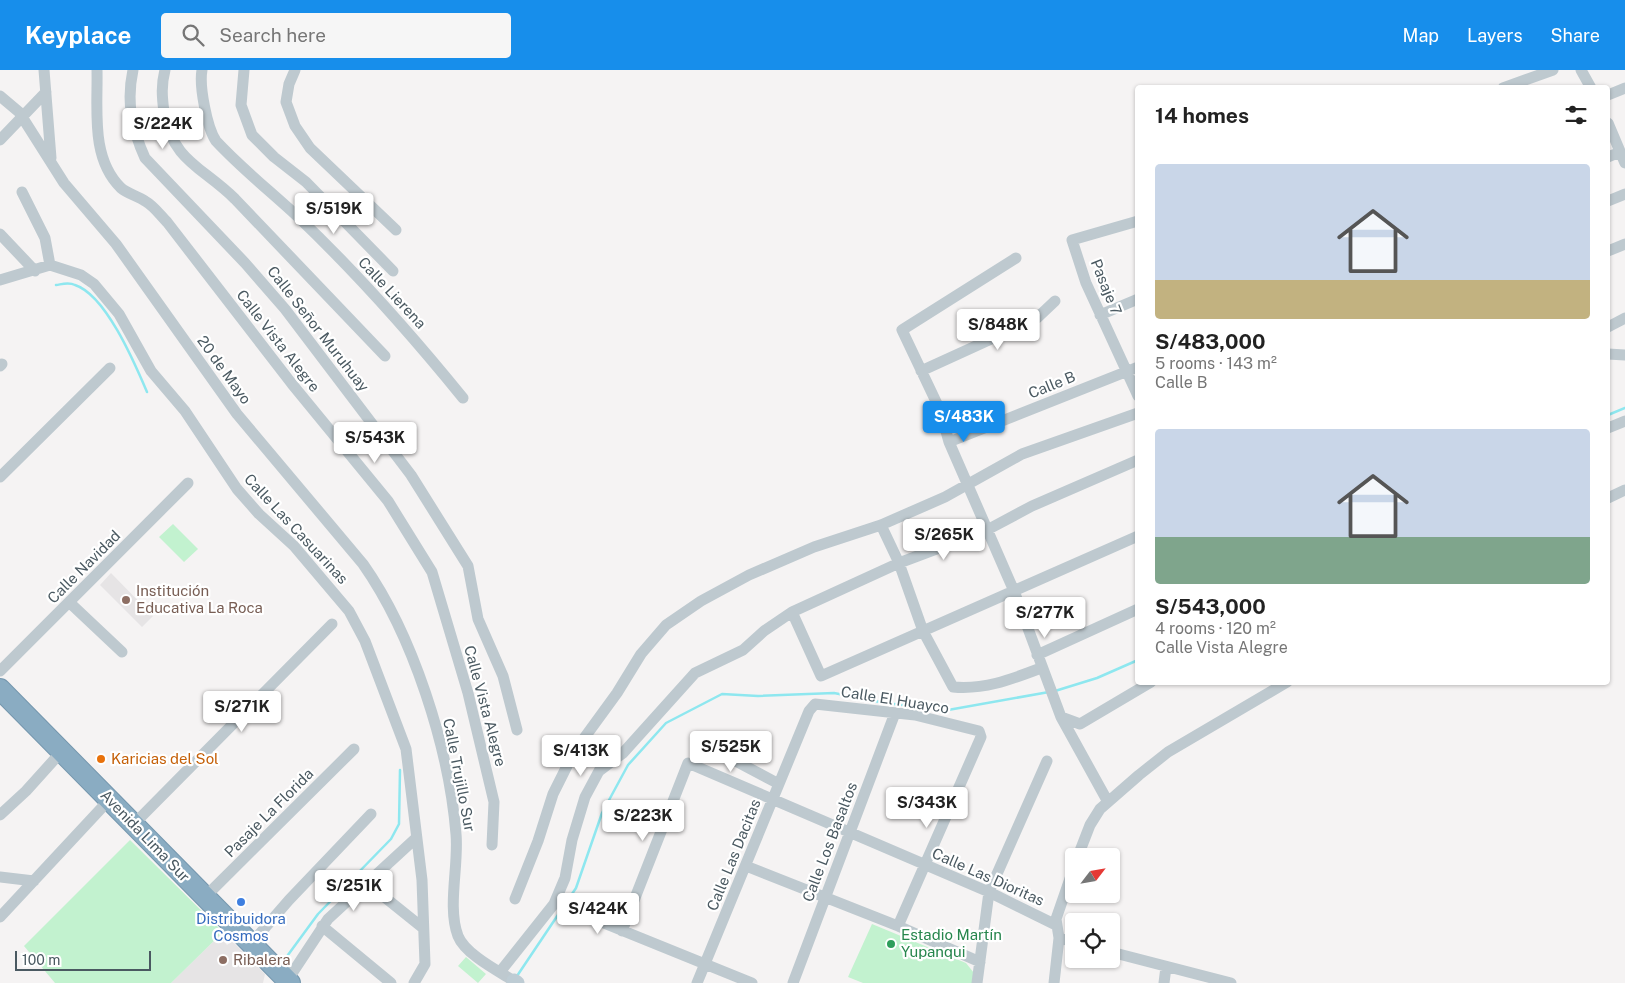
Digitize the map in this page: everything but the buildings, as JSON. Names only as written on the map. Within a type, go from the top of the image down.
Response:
[{"type":"highway","name":"Avenida Lima Sur","points":[[0,689],[251,944],[280,981]]},
{"type":"street","points":[[44,70],[47,131],[52,165]]},
{"type":"street","name":"Calle Vista Alegre","points":[[97,70],[96,128],[103,154],[121,188],[148,202],[167,222],[292,384],[388,501],[432,572],[468,693],[494,802],[492,845]]},
{"type":"street","name":"Calle Señor Muruhuay","points":[[133,70],[130,88],[130,113],[136,136],[145,158],[245,263],[285,309],[411,475],[468,566],[478,619],[503,676],[517,730]]},
{"type":"street","points":[[165,70],[162,97],[173,142],[192,164],[221,185],[235,199],[385,356]]},
{"type":"street","name":"Calle Lierena","points":[[202,70],[202,86],[210,127],[216,141],[297,216],[369,289],[408,330],[463,398]]},
{"type":"street","points":[[244,70],[241,105],[252,135],[274,157],[306,182],[393,271]]},
{"type":"street","points":[[295,70],[289,84],[286,102],[295,126],[310,148],[396,230]]},
{"type":"street","points":[[1512,85],[1553,70]]},
{"type":"street","points":[[1581,70],[1588,85]]},
{"type":"street","points":[[1610,94],[1625,88]]},
{"type":"street","points":[[0,140],[46,92]]},
{"type":"street","name":"20 de Mayo","points":[[0,96],[23,117],[52,165],[76,197],[110,236],[237,414],[363,564],[379,587]]},
{"type":"street","points":[[1610,128],[1625,163]]},
{"type":"street","points":[[1610,156],[1620,152]]},
{"type":"street","points":[[0,280],[50,265],[45,238],[22,192]]},
{"type":"street","points":[[1610,200],[1625,194]]},
{"type":"street","name":"Pasaje 7","points":[[1133,369],[1100,315],[1086,283],[1072,240],[1135,221]]},
{"type":"street","points":[[0,234],[35,271]]},
{"type":"street","points":[[1610,250],[1625,244]]},
{"type":"street","points":[[1016,258],[902,330],[940,410],[950,442],[1014,591],[1036,655],[1061,717],[1108,802]]},
{"type":"street","name":"Calle Las Casuarinas","points":[[50,265],[81,275],[94,284],[119,314],[152,371],[185,412],[237,489],[258,514],[294,546],[349,611],[365,641],[406,749],[415,839],[422,880],[424,968],[414,983]]},
{"type":"street","points":[[921,371],[1037,318],[1055,301]]},
{"type":"street","points":[[1100,315],[1135,301]]},
{"type":"street","points":[[1610,326],[1625,318]]},
{"type":"street","points":[[1610,354],[1625,355]]},
{"type":"street","points":[[0,477],[110,368]]},
{"type":"street","name":"Calle B","points":[[950,442],[1133,369]]},
{"type":"street","points":[[515,899],[538,841],[552,794],[574,752],[642,654],[666,625],[701,601],[748,575],[814,547],[881,526],[945,497],[1022,454],[1135,414]]},
{"type":"street","points":[[1610,427],[1625,421]]},
{"type":"street","points":[[500,972],[554,904],[565,878],[572,840],[585,797],[599,771],[623,753],[695,673],[743,650],[764,631],[792,612],[899,564],[987,530],[1032,506],[1135,461]]},
{"type":"street","name":"Calle Navidad","points":[[0,671],[188,483]]},
{"type":"street","points":[[1610,497],[1625,490]]},
{"type":"street","points":[[881,526],[899,564],[923,631],[953,687],[973,689],[1007,681],[1041,668]]},
{"type":"street","points":[[792,612],[821,676],[1135,537]]},
{"type":"street","name":"Calle Trujillo Sur","points":[[379,587],[403,636],[440,743],[456,834],[455,923],[458,938],[476,956],[515,982]]},
{"type":"street","points":[[70,603],[122,652]]},
{"type":"street","points":[[1036,655],[1135,610]]},
{"type":"street","points":[[133,825],[332,624]]},
{"type":"street","points":[[1061,717],[1080,724],[1145,685]]},
{"type":"street","points":[[1264,685],[1268,693]]},
{"type":"street","points":[[1081,848],[1090,825],[1108,802],[1168,752],[1281,685]]},
{"type":"street","name":"Calle El Huayco","points":[[809,711],[815,704],[915,715],[979,731],[981,737],[925,865]]},
{"type":"street","name":"Calle Las Dacitas","points":[[697,983],[809,711]]},
{"type":"street","name":"Calle Los Basaltos","points":[[792,983],[895,713]]},
{"type":"street","points":[[696,740],[779,784]]},
{"type":"street","name":"Pasaje La Florida","points":[[205,898],[354,749]]},
{"type":"street","points":[[0,815],[26,791],[62,751]]},
{"type":"street","points":[[977,983],[989,892],[1047,761]]},
{"type":"street","name":"Calle Las Dioritas","points":[[622,931],[688,763],[989,892],[1056,924]]},
{"type":"street","points":[[0,918],[109,800]]},
{"type":"street","points":[[251,944],[294,894],[371,814]]},
{"type":"street","points":[[280,981],[322,926],[415,839]]},
{"type":"street","points":[[898,926],[925,865]]},
{"type":"street","points":[[746,866],[898,926],[980,962]]},
{"type":"street","points":[[0,877],[34,881]]},
{"type":"street","points":[[368,883],[423,928]]},
{"type":"street","points":[[1054,983],[1059,938],[1056,924],[1057,913],[1065,891]]},
{"type":"street","points":[[584,915],[752,983]]},
{"type":"street","points":[[322,926],[391,983]]},
{"type":"street","points":[[1059,938],[1065,940]]},
{"type":"street","points":[[1120,954],[1231,983]]},
{"type":"street","points":[[1164,983],[1166,967]]},
{"type":"shaded area","name":"Institución Educativa La Roca","points":[[111,573],[153,616],[142,627],[100,585]]},
{"type":"shaded area","name":"Ribalera","points":[[223,932],[223,940],[227,945],[232,941],[265,974],[263,983],[171,983]]},
{"type":"green space","points":[[173,524],[198,549],[184,562],[159,537]]},
{"type":"green space","points":[[130,840],[223,932],[171,983],[55,983],[24,946]]},
{"type":"green space","name":"Estadio Martín Yupanqui","points":[[872,924],[966,963],[974,973],[972,983],[863,983],[848,977]]},
{"type":"green space","points":[[466,957],[486,974],[478,983],[458,966]]},
{"type":"waterway","points":[[56,285],[68,283],[75,285],[87,291],[98,302],[127,348],[147,392]]},
{"type":"waterway","points":[[1610,414],[1625,408]]},
{"type":"waterway","points":[[1055,691],[1097,678],[1135,661]]},
{"type":"waterway","points":[[517,976],[576,888],[602,813],[628,765],[666,723],[722,694],[758,696],[834,693],[885,703],[948,710],[1049,692]]},
{"type":"waterway","points":[[285,959],[318,914],[391,839],[399,824],[400,770]]},
{"type":"place","name":"Institución Educativa La Roca","points":[[126,600]]},
{"type":"place","name":"Karicias del Sol","points":[[101,759]]},
{"type":"place","name":"Distribuidora Cosmos","points":[[241,902]]},
{"type":"place","name":"Estadio Martín Yupanqui","points":[[891,944]]},
{"type":"place","name":"Ribalera","points":[[223,960]]}]
